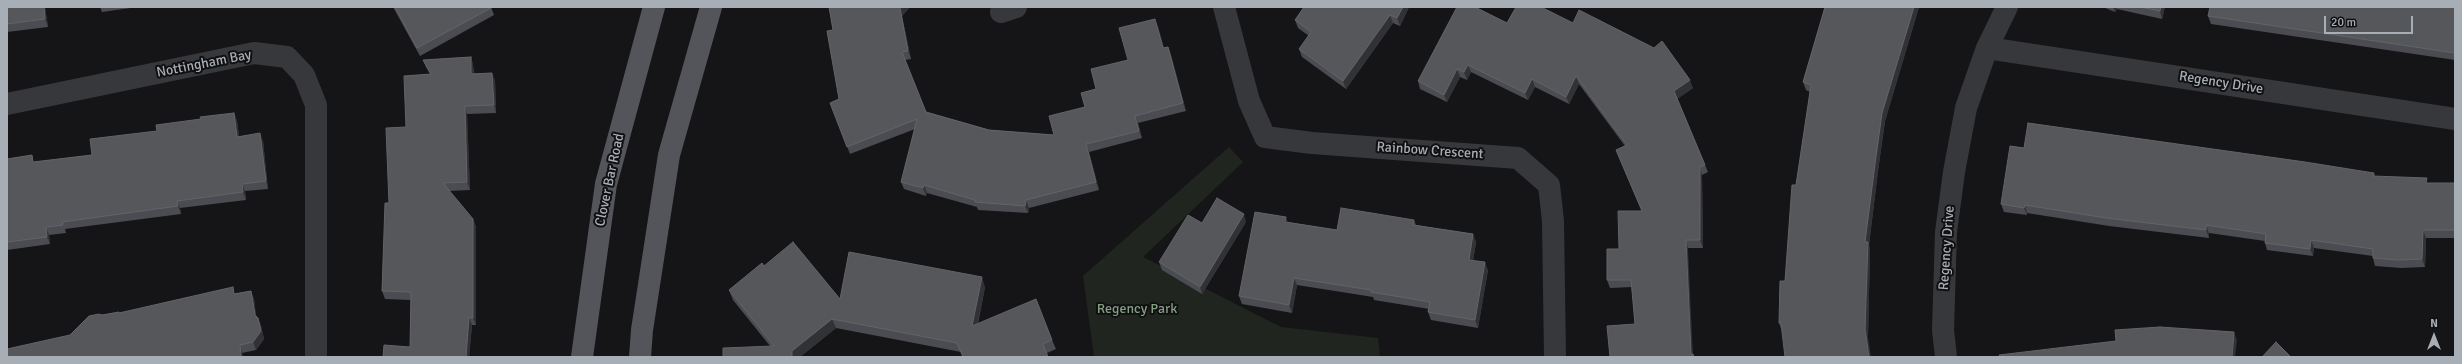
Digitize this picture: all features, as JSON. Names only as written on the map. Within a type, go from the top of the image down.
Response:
[{"type":"main road","name":"Clover Bar Road","points":[[582,357],[606,184],[654,7]]},
{"type":"main road","points":[[640,357],[642,330],[669,155],[711,7]]},
{"type":"street","name":"Rainbow Crescent","points":[[1224,7],[1249,101],[1265,137],[1312,143],[1518,158],[1549,185],[1552,221],[1555,357]]},
{"type":"street","name":"Regency Drive","points":[[1946,357],[1943,330],[1946,232],[1954,172],[1966,108],[1987,48],[2007,7]]},
{"type":"street","name":"Regency Drive","points":[[1987,48],[2455,119]]},
{"type":"street","name":"Nottingham Bay","points":[[7,104],[254,53],[286,57],[304,75],[316,105],[316,357]]},
{"type":"green space","name":"Regency Park","points":[[1229,147],[1243,162],[1143,257],[1281,327],[1378,338],[1380,357],[1094,357],[1083,276]]},
{"type":"building","points":[[7,7],[44,7],[45,19],[7,24]]},
{"type":"building","points":[[395,7],[491,7],[491,8],[417,48]]},
{"type":"building","points":[[829,7],[901,7],[908,51],[902,52],[926,112],[989,130],[1054,135],[1049,116],[1085,107],[1081,93],[1096,89],[1091,69],[1128,60],[1119,28],[1155,19],[1163,48],[1168,47],[1183,103],[1135,116],[1139,131],[1086,144],[1096,182],[1026,200],[1025,206],[975,202],[975,200],[924,185],[923,188],[901,182],[917,119],[847,147],[830,103],[839,99],[827,31],[833,30]]},
{"type":"building","points":[[1304,7],[1403,7],[1397,18],[1390,15],[1343,81],[1299,49],[1311,32],[1295,20]]},
{"type":"building","points":[[1457,7],[1475,7],[1507,23],[1516,7],[1541,7],[1573,23],[1579,10],[1654,48],[1662,41],[1690,80],[1674,91],[1705,165],[1700,167],[1700,240],[1686,240],[1691,354],[1693,354],[1694,357],[1610,357],[1607,326],[1635,324],[1631,280],[1607,280],[1607,249],[1619,249],[1618,211],[1642,211],[1616,150],[1627,145],[1576,76],[1566,97],[1532,79],[1525,93],[1468,65],[1464,72],[1457,69],[1444,95],[1418,81]]},
{"type":"building","points":[[1825,7],[1914,7],[1882,113],[1875,164],[1865,242],[1868,242],[1865,329],[1869,357],[1785,357],[1781,323],[1779,323],[1780,281],[1785,281],[1792,185],[1796,185],[1811,85],[1803,82]]},
{"type":"building","points":[[2140,7],[2161,7],[2160,11]]},
{"type":"building","points":[[2210,7],[2455,7],[2455,53],[2208,16]]},
{"type":"building","points":[[471,57],[471,74],[492,73],[494,105],[465,106],[467,182],[443,183],[473,219],[473,318],[469,317],[466,357],[383,357],[384,345],[410,347],[411,292],[382,291],[385,203],[389,203],[386,128],[406,127],[404,76],[431,74],[423,60]]},
{"type":"building","points":[[234,113],[237,137],[260,133],[266,181],[242,184],[243,192],[177,201],[178,206],[62,222],[63,225],[46,227],[47,237],[7,242],[7,159],[32,155],[33,162],[92,155],[90,139],[157,131],[156,125],[201,119],[200,117]]},
{"type":"building","points":[[2028,123],[2305,162],[2374,173],[2373,176],[2427,178],[2426,183],[2455,183],[2455,230],[2423,230],[2422,259],[2398,260],[2373,258],[2373,249],[2311,240],[2310,249],[2265,243],[2266,234],[2206,225],[2206,230],[2106,218],[2025,205],[2024,208],[2001,204],[2010,146],[2024,148]]},
{"type":"building","points":[[1217,198],[1244,214],[1200,287],[1159,262],[1188,215],[1202,223]]},
{"type":"building","points":[[1341,208],[1414,220],[1413,225],[1473,234],[1469,260],[1485,262],[1475,320],[1428,312],[1430,302],[1371,292],[1371,290],[1294,278],[1289,305],[1239,296],[1255,212],[1286,217],[1285,222],[1337,230]]},
{"type":"building","points":[[793,242],[840,299],[849,252],[982,277],[972,326],[1036,299],[1052,340],[1043,344],[1048,357],[963,357],[957,343],[832,319],[792,351],[792,357],[723,357],[723,348],[774,346],[729,290],[762,263],[764,266]]},
{"type":"building","points":[[233,287],[234,294],[251,291],[255,315],[258,318],[261,331],[253,342],[240,345],[241,357],[7,357],[7,349],[70,335],[89,316],[119,313]]},
{"type":"building","points":[[2160,327],[2234,332],[2232,357],[2000,357],[1999,355],[2116,341],[2115,330]]},
{"type":"building","points":[[2276,342],[2291,357],[2262,357]]}]
